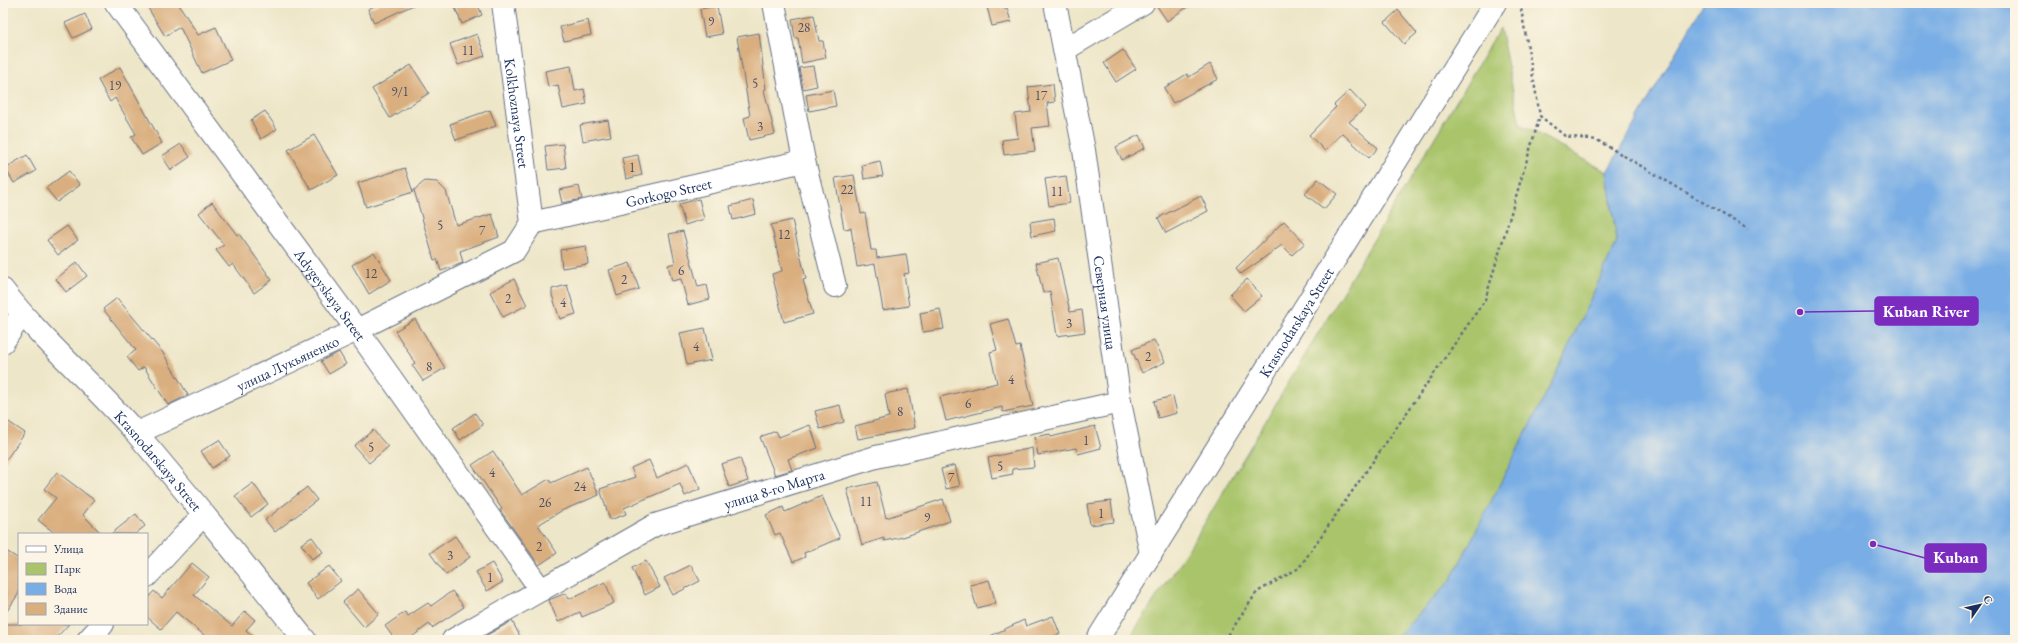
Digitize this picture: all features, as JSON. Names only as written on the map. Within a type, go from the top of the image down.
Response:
[{"type":"street","name":"Adygeyskaya Street","points":[[116,3],[356,330],[541,590]]},
{"type":"street","name":"Kolkhoznaya Street","points":[[502,3],[532,223]]},
{"type":"street","points":[[774,3],[804,161],[835,286]]},
{"type":"street","name":"Северная улица","points":[[1055,3],[1084,150],[1120,402],[1151,554]]},
{"type":"street","points":[[1064,50],[1143,3]]},
{"type":"street","name":"Krasnodarskaya Street","points":[[1097,640],[1495,3]]},
{"type":"street","name":"Gorkogo Street","points":[[532,223],[804,161]]},
{"type":"street","name":"улица Лукьяненко","points":[[137,433],[356,330],[514,251],[532,223]]},
{"type":"street","name":"Krasnodarskaya Street","points":[[3,290],[22,314],[82,374],[137,433],[305,640]]},
{"type":"street","points":[[3,342],[22,314]]},
{"type":"street","name":"улица 8-го Марта","points":[[453,640],[655,526],[876,457],[1120,402]]},
{"type":"street","points":[[148,575],[203,515]]},
{"type":"street","points":[[88,640],[102,625]]},
{"type":"path","points":[[1225,640],[1257,592],[1299,568],[1485,300],[1540,116],[1521,4]]},
{"type":"path","points":[[1540,116],[1565,136],[1597,140],[1748,229]]},
{"type":"green space","points":[[1500,28],[1520,124],[1607,172],[1617,242],[1552,382],[1451,580],[1394,640],[1128,640],[1197,536]]},
{"type":"water","points":[[1704,3],[2010,3],[2015,12],[2015,640],[1394,640],[1451,580],[1552,382],[1617,242],[1607,172]]},
{"type":"building","points":[[145,3],[178,3],[198,35],[216,27],[231,60],[202,73],[180,27],[165,36]]},
{"type":"building","points":[[381,3],[418,3],[374,23],[368,9]]},
{"type":"building","points":[[453,3],[477,3],[482,15],[462,24]]},
{"type":"building","points":[[986,3],[1002,3],[1003,9],[1007,8],[1011,22],[992,26]]},
{"type":"building","points":[[1155,3],[1193,3],[1167,21]]},
{"type":"building","points":[[717,6],[722,34],[705,37],[700,9]]},
{"type":"building","points":[[1398,10],[1417,33],[1404,44],[1385,22]]},
{"type":"building","points":[[85,14],[92,29],[73,38],[65,23]]},
{"type":"building","points":[[814,15],[819,41],[823,41],[826,58],[802,63],[798,38],[795,38],[792,19]]},
{"type":"building","points":[[588,20],[591,35],[564,41],[560,27]]},
{"type":"building","points":[[759,33],[766,89],[764,90],[775,134],[749,140],[744,118],[750,116],[737,37]]},
{"type":"building","points":[[477,34],[485,56],[458,65],[450,44]]},
{"type":"building","points":[[1123,50],[1136,69],[1116,82],[1104,63]]},
{"type":"building","points":[[1210,64],[1218,79],[1173,103],[1164,88],[1187,74],[1189,77]]},
{"type":"building","points":[[411,65],[429,93],[390,118],[372,89]]},
{"type":"building","points":[[571,66],[575,91],[584,89],[587,104],[563,109],[558,85],[548,87],[545,71]]},
{"type":"building","points":[[813,66],[817,86],[803,89],[799,68]]},
{"type":"building","points":[[120,67],[162,143],[142,155],[131,137],[136,134],[115,98],[110,102],[98,80]]},
{"type":"building","points":[[1053,84],[1055,102],[1047,103],[1050,126],[1032,128],[1035,151],[1004,155],[1002,140],[1018,138],[1015,114],[1031,112],[1028,87]]},
{"type":"building","points":[[833,90],[836,106],[809,111],[806,95]]},
{"type":"building","points":[[1350,90],[1366,107],[1349,122],[1378,148],[1369,158],[1342,133],[1325,151],[1309,135],[1336,107],[1334,105]]},
{"type":"building","points":[[490,110],[496,126],[456,140],[450,124]]},
{"type":"building","points":[[265,111],[277,129],[261,139],[251,120]]},
{"type":"building","points":[[608,120],[611,136],[583,141],[580,125]]},
{"type":"building","points":[[314,135],[338,175],[311,190],[288,150]]},
{"type":"building","points":[[1139,135],[1145,148],[1122,160],[1116,147]]},
{"type":"building","points":[[181,144],[190,157],[171,170],[162,156]]},
{"type":"building","points":[[563,144],[566,168],[548,170],[545,146]]},
{"type":"building","points":[[27,155],[36,171],[14,183],[5,168]]},
{"type":"building","points":[[638,155],[642,175],[626,179],[622,158]]},
{"type":"building","points":[[880,161],[883,176],[864,179],[862,165]]},
{"type":"building","points":[[405,168],[413,192],[366,207],[358,183]]},
{"type":"building","points":[[69,171],[80,185],[57,202],[46,188]]},
{"type":"building","points":[[854,175],[861,214],[865,213],[871,250],[876,250],[877,258],[906,254],[909,273],[904,274],[909,306],[883,310],[875,264],[857,267],[851,228],[844,229],[835,178]]},
{"type":"building","points":[[1066,176],[1070,203],[1049,206],[1045,179]]},
{"type":"building","points":[[1318,179],[1337,194],[1324,209],[1305,194]]},
{"type":"building","points":[[425,181],[437,182],[446,191],[456,225],[492,214],[499,237],[460,251],[463,263],[441,271],[437,259],[434,260],[414,190]]},
{"type":"building","points":[[579,186],[582,199],[562,203],[559,190]]},
{"type":"building","points":[[1201,196],[1208,211],[1166,233],[1158,218]]},
{"type":"building","points":[[699,199],[704,219],[685,225],[679,204]]},
{"type":"building","points":[[753,200],[756,214],[733,220],[730,206]]},
{"type":"building","points":[[212,202],[237,235],[239,234],[272,280],[254,293],[233,264],[229,267],[216,250],[224,245],[199,213]]},
{"type":"building","points":[[1054,218],[1056,231],[1032,236],[1030,222]]},
{"type":"building","points":[[792,220],[806,279],[803,280],[813,314],[784,322],[772,274],[782,271],[771,225]]},
{"type":"building","points":[[1284,221],[1305,243],[1292,255],[1282,245],[1241,274],[1236,268]]},
{"type":"building","points":[[67,226],[78,240],[58,255],[47,240]]},
{"type":"building","points":[[683,231],[698,287],[707,285],[710,299],[688,305],[681,279],[672,281],[668,265],[675,263],[669,234]]},
{"type":"building","points":[[586,246],[588,264],[562,268],[560,250]]},
{"type":"building","points":[[374,252],[391,280],[369,294],[352,265]]},
{"type":"building","points":[[1058,258],[1070,312],[1082,310],[1085,332],[1057,336],[1050,291],[1043,293],[1036,263]]},
{"type":"building","points":[[77,262],[87,276],[66,292],[56,279]]},
{"type":"building","points":[[630,263],[639,289],[617,296],[609,270]]},
{"type":"building","points":[[514,279],[527,305],[503,317],[490,292]]},
{"type":"building","points":[[1247,279],[1262,296],[1244,311],[1230,295]]},
{"type":"building","points":[[567,285],[576,314],[560,319],[552,295],[552,289]]},
{"type":"building","points":[[117,298],[163,353],[188,395],[168,405],[144,367],[138,371],[127,357],[136,350],[103,309]]},
{"type":"building","points":[[940,309],[944,329],[923,332],[920,313]]},
{"type":"building","points":[[415,319],[445,368],[423,381],[412,365],[415,363],[395,331]]},
{"type":"building","points":[[1008,319],[1016,347],[1020,346],[1033,406],[1003,412],[1002,407],[946,421],[940,397],[997,383],[990,352],[997,350],[990,324]]},
{"type":"building","points":[[705,328],[712,360],[687,365],[680,333]]},
{"type":"building","points":[[1154,340],[1165,362],[1142,373],[1132,350]]},
{"type":"building","points":[[339,352],[346,364],[329,374],[321,361]]},
{"type":"building","points":[[908,389],[915,428],[858,439],[855,426],[889,417],[885,394]]},
{"type":"building","points":[[1173,396],[1177,413],[1158,418],[1154,401]]},
{"type":"building","points":[[840,405],[844,422],[820,429],[815,411]]},
{"type":"building","points":[[475,413],[483,425],[460,440],[453,428]]},
{"type":"building","points":[[3,418],[25,433],[3,464]]},
{"type":"building","points":[[810,425],[818,448],[788,459],[792,470],[775,475],[760,437],[776,431],[779,437]]},
{"type":"building","points":[[1095,426],[1101,448],[1078,454],[1076,448],[1038,455],[1035,437],[1050,434],[1051,437]]},
{"type":"building","points":[[373,430],[388,447],[369,463],[354,446]]},
{"type":"building","points":[[219,440],[230,456],[212,468],[201,451]]},
{"type":"building","points":[[1032,448],[1034,467],[1012,469],[1013,474],[992,478],[988,458]]},
{"type":"building","points":[[493,451],[522,495],[549,479],[551,483],[587,467],[599,495],[561,511],[538,525],[557,553],[539,565],[500,510],[502,509],[472,465]]},
{"type":"building","points":[[740,458],[748,481],[729,487],[721,464]]},
{"type":"building","points":[[649,460],[657,478],[688,463],[700,489],[685,496],[680,484],[624,508],[626,514],[610,520],[600,489],[635,477],[631,468]]},
{"type":"building","points":[[955,465],[960,486],[946,489],[941,469]]},
{"type":"building","points":[[57,472],[94,500],[83,515],[101,533],[55,533],[38,520],[56,498],[44,489]]},
{"type":"building","points":[[877,482],[886,518],[943,499],[950,521],[903,537],[884,541],[884,538],[862,545],[847,489]]},
{"type":"building","points":[[253,483],[268,504],[251,517],[235,496]]},
{"type":"building","points":[[307,487],[317,500],[275,532],[265,520]]},
{"type":"building","points":[[822,496],[840,538],[804,553],[805,557],[793,562],[780,533],[775,535],[766,515],[783,507],[785,512]]},
{"type":"building","points":[[1111,501],[1114,522],[1090,525],[1087,504]]},
{"type":"building","points":[[136,514],[145,526],[136,533],[112,533]]},
{"type":"building","points":[[455,536],[470,557],[446,575],[430,553]]},
{"type":"building","points":[[312,537],[323,552],[312,559],[301,544]]},
{"type":"building","points":[[3,549],[18,558],[18,594],[3,617]]},
{"type":"building","points":[[646,561],[660,587],[645,595],[632,568]]},
{"type":"building","points":[[192,563],[209,577],[194,595],[232,626],[245,611],[255,620],[246,630],[257,640],[210,640],[176,612],[161,629],[148,618],[148,598],[154,591],[162,598]]},
{"type":"building","points":[[492,563],[503,582],[487,591],[476,572]]},
{"type":"building","points":[[691,565],[700,581],[673,595],[664,578]]},
{"type":"building","points":[[329,566],[341,581],[318,599],[306,583]]},
{"type":"building","points":[[989,580],[996,603],[977,608],[970,585]]},
{"type":"building","points":[[605,582],[614,603],[582,617],[580,612],[558,622],[549,600],[566,593],[569,599]]},
{"type":"building","points":[[358,589],[379,614],[364,627],[343,602]]},
{"type":"building","points":[[452,591],[464,607],[432,628],[429,624],[408,640],[395,640],[385,626],[405,612],[408,616],[428,603],[431,606]]},
{"type":"building","points":[[1053,616],[1060,634],[1044,640],[982,640],[1024,620],[1026,626]]},
{"type":"building","points":[[512,621],[522,640],[478,640]]},
{"type":"building","points":[[3,624],[68,625],[54,640],[3,640]]},
{"type":"place","name":"Kuban River","points":[[1800,312]]},
{"type":"place","name":"Kuban","points":[[1873,544]]}]
